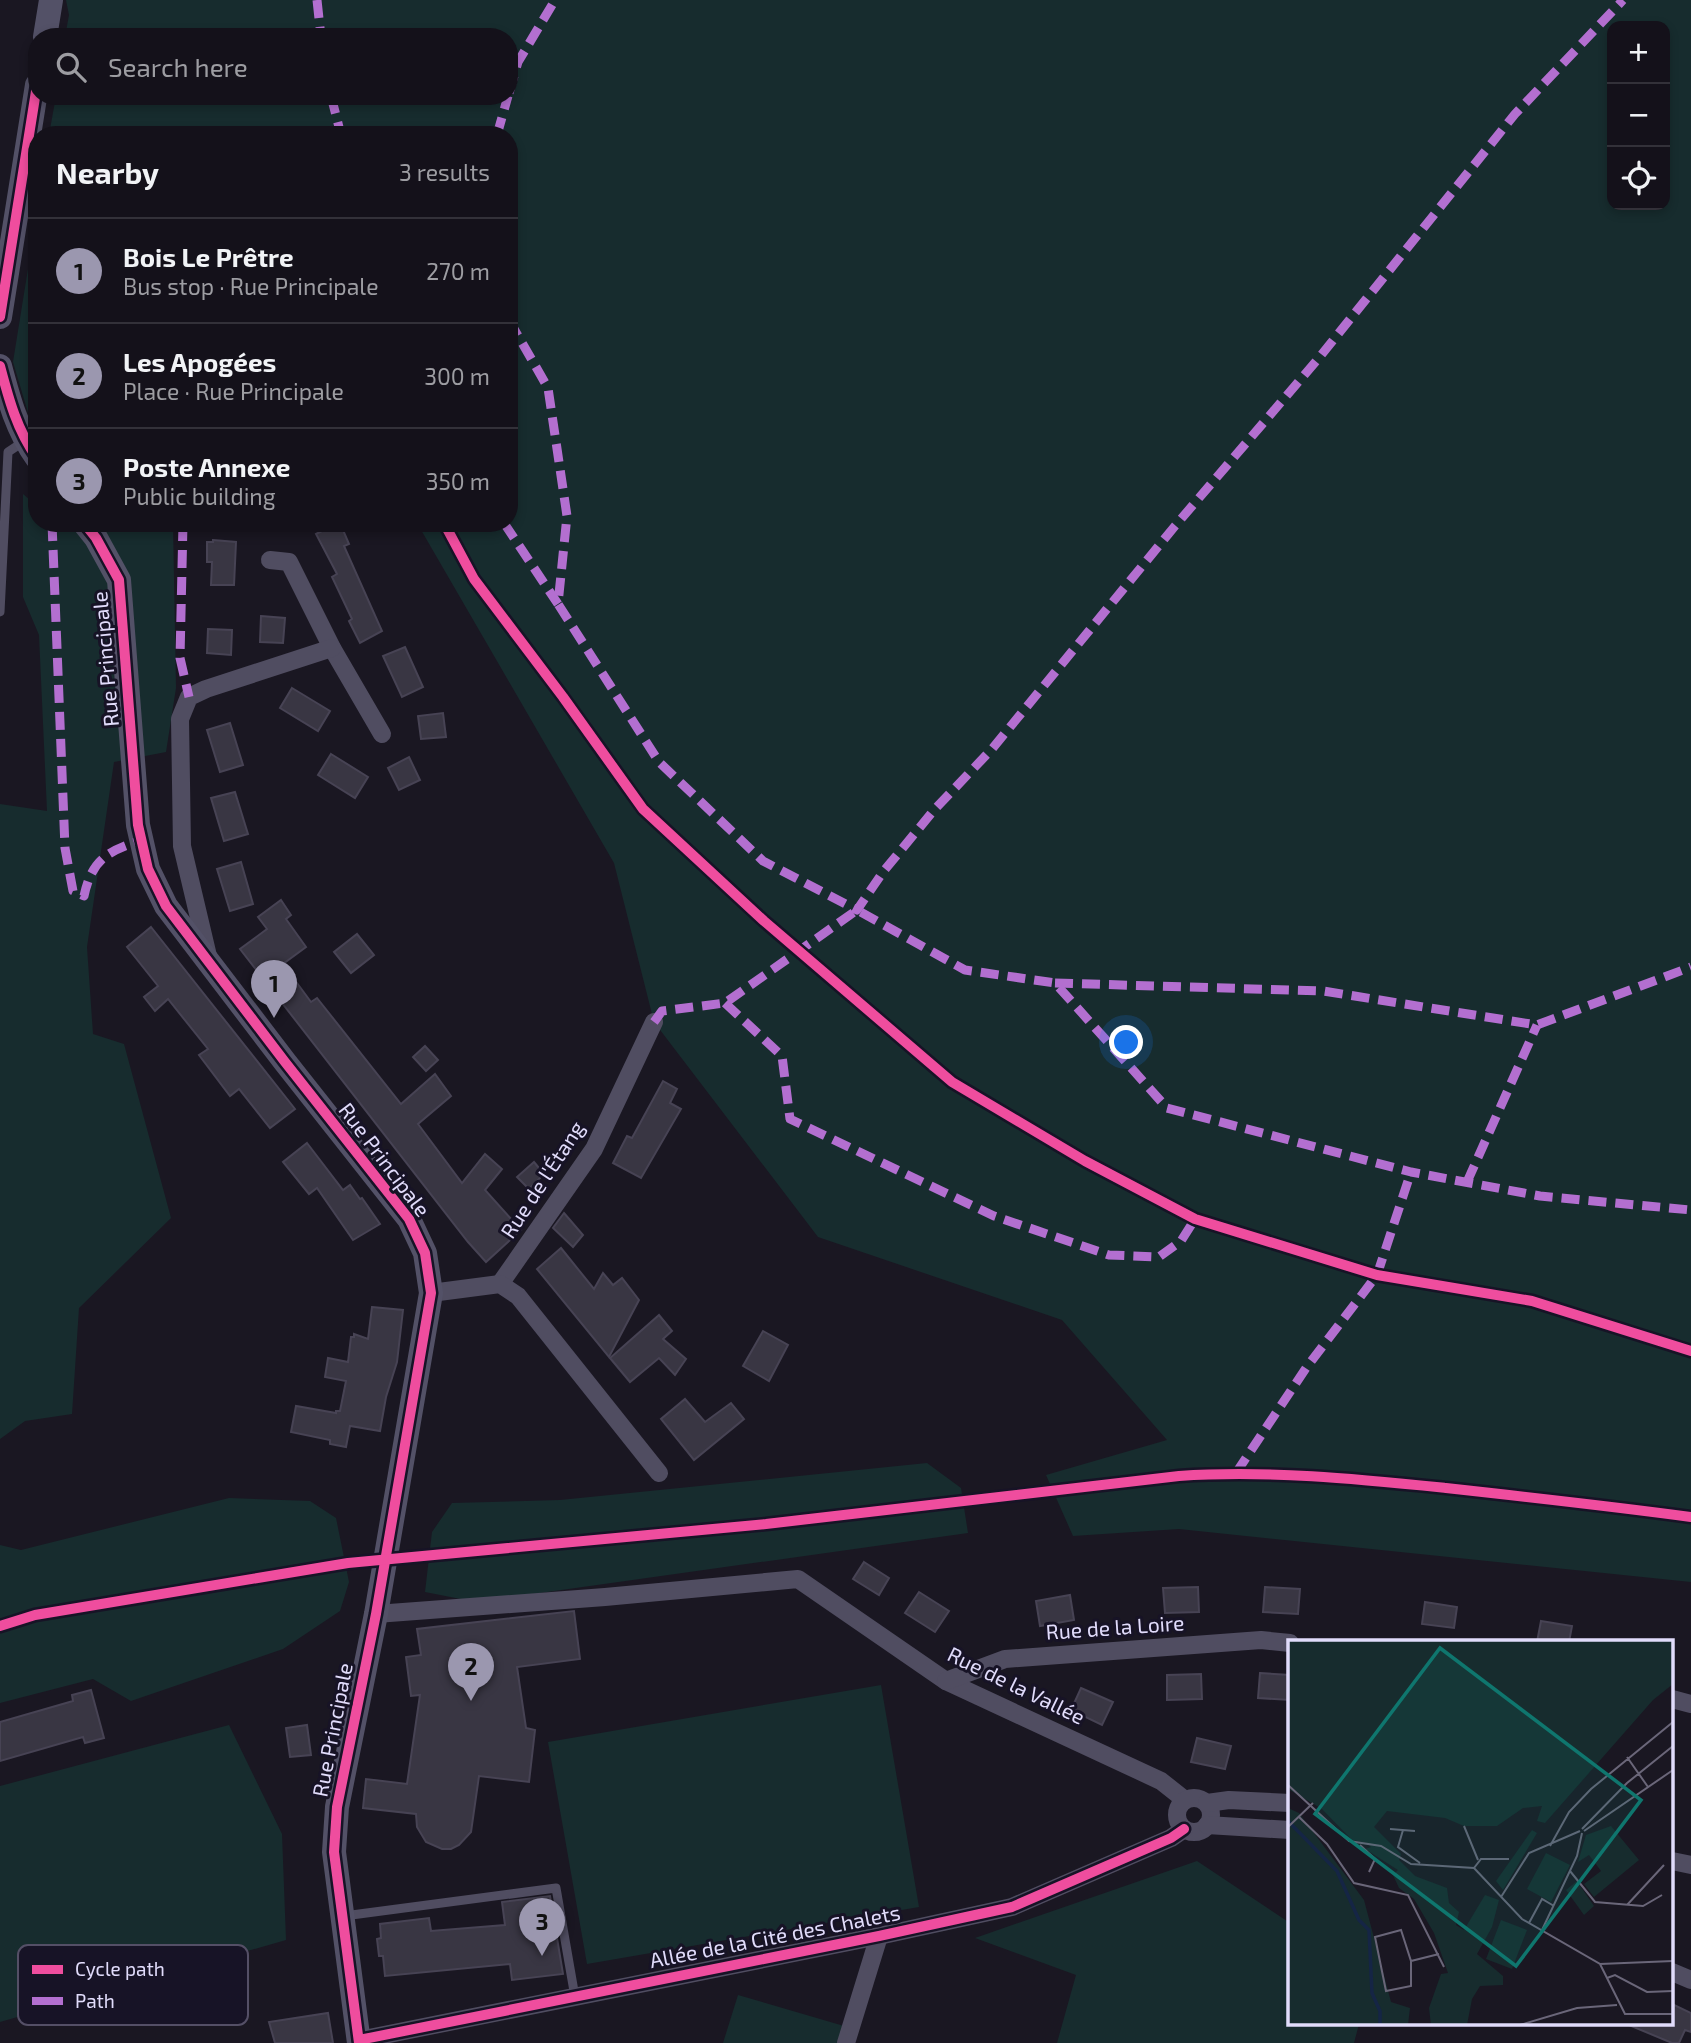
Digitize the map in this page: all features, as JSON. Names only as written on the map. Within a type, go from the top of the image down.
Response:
[{"type":"main road","points":[[46,28],[51,0]]},
{"type":"main road","points":[[30,126],[34,105]]},
{"type":"main road","points":[[0,317],[28,141]]},
{"type":"main road","points":[[0,366],[12,412],[28,444]]},
{"type":"main road","name":"Rue Principale","points":[[91,532],[119,580],[138,825],[148,869],[166,906],[409,1219],[425,1254],[431,1293],[376,1614],[337,1807],[334,1852],[359,2041]]},
{"type":"street","points":[[270,560],[289,562],[332,648],[382,734]]},
{"type":"street","points":[[209,959],[182,845],[180,719],[189,697],[206,689],[332,648]]},
{"type":"street","name":"Rue de l'Étang","points":[[500,1284],[594,1149],[654,1022]]},
{"type":"street","points":[[431,1293],[500,1284],[519,1296],[659,1473]]},
{"type":"street","name":"Rue de la Vallée","points":[[376,1614],[798,1579],[946,1681],[1161,1781],[1185,1800],[1196,1798],[1207,1804],[1229,1800],[1288,1802]]},
{"type":"street","name":"Rue de la Loire","points":[[946,1681],[1005,1659],[1261,1640],[1288,1643]]},
{"type":"street","points":[[1674,1700],[1691,1704]]},
{"type":"street","points":[[1185,1800],[1177,1810],[1177,1817],[1184,1829],[1198,1831],[1207,1825],[1211,1816],[1207,1804]]},
{"type":"street","points":[[1207,1825],[1288,1830]]},
{"type":"street","name":"Allée de la Cité des Chalets","points":[[359,2041],[1012,1907],[1171,1838],[1184,1829]]},
{"type":"street","points":[[846,2043],[878,1936]]},
{"type":"street","points":[[1674,1973],[1691,1980]]},
{"type":"lane","points":[[0,611],[8,452],[28,450]]},
{"type":"lane","points":[[342,1917],[556,1888],[575,1997]]},
{"type":"green space","points":[[66,0],[1691,0],[1691,1582],[1179,1529],[1073,1536],[1046,1475],[1167,1440],[1062,1320],[818,1237],[654,1022],[614,863],[422,532],[518,532],[518,126],[51,126],[54,105],[518,105],[518,28],[67,28],[69,15]]},
{"type":"green space","points":[[28,269],[28,413],[13,362]]},
{"type":"green space","points":[[23,494],[28,498],[28,532],[173,532],[176,688],[166,752],[114,762],[87,947],[93,1034],[124,1044],[171,1218],[79,1308],[72,1414],[25,1421],[0,1439],[0,804],[47,811],[39,635],[23,597]]},
{"type":"green space","points":[[927,1463],[961,1488],[968,1533],[476,1602],[425,1592],[432,1532],[452,1503],[560,1500]]},
{"type":"green space","points":[[229,1498],[310,1501],[336,1518],[349,1582],[340,1611],[283,1649],[131,1701],[93,1679],[0,1703],[0,1545],[21,1550]]},
{"type":"green space","points":[[881,1685],[919,1907],[587,1964],[548,1742]]},
{"type":"green space","points":[[229,1725],[282,1834],[286,1940],[248,1951],[248,1945],[18,1945],[18,2017],[0,2022],[0,1786]]},
{"type":"green space","points":[[1197,1861],[1288,1922],[1288,2025],[1359,2025],[1354,2043],[1057,2043],[1076,1975],[975,1938]]},
{"type":"green space","points":[[738,1995],[844,2026],[839,2043],[723,2043]]},
{"type":"building","points":[[344,532],[349,544],[344,546],[382,631],[360,643],[332,577],[337,574],[316,534]]},
{"type":"building","points":[[207,542],[236,542],[234,585],[211,585],[212,562],[207,562]]},
{"type":"building","points":[[261,616],[285,618],[283,643],[260,642]]},
{"type":"building","points":[[208,629],[232,630],[231,655],[207,653]]},
{"type":"building","points":[[405,647],[423,687],[402,697],[383,656]]},
{"type":"building","points":[[292,688],[330,711],[318,731],[280,708]]},
{"type":"building","points":[[443,713],[446,737],[421,739],[418,716]]},
{"type":"building","points":[[230,723],[243,765],[220,772],[207,730]]},
{"type":"building","points":[[331,754],[368,777],[355,798],[318,775]]},
{"type":"building","points":[[409,757],[420,780],[399,790],[388,768]]},
{"type":"building","points":[[235,792],[248,834],[224,841],[211,798]]},
{"type":"building","points":[[241,862],[253,904],[230,911],[217,869]]},
{"type":"building","points":[[281,900],[291,915],[286,919],[306,947],[283,964],[311,1002],[317,998],[401,1104],[435,1074],[451,1096],[418,1124],[462,1183],[485,1154],[502,1169],[485,1190],[521,1230],[486,1262],[240,949],[267,929],[258,917]]},
{"type":"building","points":[[151,927],[295,1109],[270,1128],[239,1089],[230,1096],[199,1055],[208,1049],[168,999],[155,1011],[144,997],[158,986],[127,947]]},
{"type":"building","points":[[357,934],[374,955],[351,973],[334,952]]},
{"type":"building","points":[[425,1046],[438,1060],[426,1071],[413,1057]]},
{"type":"building","points":[[663,1081],[677,1089],[670,1103],[681,1109],[641,1178],[613,1163],[627,1136],[632,1138]]},
{"type":"building","points":[[307,1143],[343,1190],[350,1185],[380,1224],[353,1240],[317,1188],[309,1194],[283,1162]]},
{"type":"building","points":[[534,1162],[544,1174],[529,1189],[517,1177]]},
{"type":"building","points":[[564,1213],[583,1235],[573,1247],[553,1228]]},
{"type":"building","points":[[561,1248],[594,1289],[603,1273],[613,1285],[622,1278],[639,1300],[609,1357],[537,1269]]},
{"type":"building","points":[[372,1307],[403,1310],[397,1362],[386,1397],[380,1431],[350,1426],[346,1447],[330,1444],[330,1440],[291,1432],[296,1406],[336,1413],[340,1411],[346,1381],[325,1377],[328,1358],[348,1362],[351,1337],[354,1337],[354,1334],[368,1339]]},
{"type":"building","points":[[659,1315],[672,1331],[663,1339],[686,1359],[675,1375],[659,1358],[630,1382],[610,1358]]},
{"type":"building","points":[[763,1331],[788,1345],[769,1381],[743,1366]]},
{"type":"building","points":[[685,1399],[705,1422],[731,1403],[744,1419],[694,1460],[661,1419]]},
{"type":"building","points":[[864,1562],[889,1578],[879,1595],[853,1579]]},
{"type":"building","points":[[1198,1587],[1199,1612],[1165,1613],[1163,1588]]},
{"type":"building","points":[[1265,1587],[1300,1589],[1298,1614],[1263,1612]]},
{"type":"building","points":[[919,1592],[949,1611],[935,1632],[905,1613]]},
{"type":"building","points":[[1070,1595],[1074,1620],[1040,1626],[1036,1601]]},
{"type":"building","points":[[1425,1602],[1457,1607],[1454,1628],[1422,1624]]},
{"type":"building","points":[[574,1611],[580,1659],[517,1667],[526,1728],[535,1730],[529,1782],[479,1776],[471,1832],[459,1845],[451,1849],[442,1849],[426,1842],[417,1827],[416,1814],[363,1808],[366,1779],[407,1784],[420,1695],[411,1696],[406,1657],[421,1655],[417,1629]]},
{"type":"building","points":[[1541,1621],[1572,1626],[1569,1640],[1537,1640]]},
{"type":"building","points":[[1260,1673],[1288,1675],[1288,1700],[1258,1698]]},
{"type":"building","points":[[1201,1674],[1202,1699],[1167,1700],[1167,1675]]},
{"type":"building","points":[[1081,1688],[1113,1702],[1102,1725],[1071,1710]]},
{"type":"building","points":[[91,1690],[104,1738],[85,1743],[83,1737],[0,1761],[0,1722],[73,1701],[72,1695]]},
{"type":"building","points":[[307,1725],[311,1755],[290,1757],[286,1728]]},
{"type":"building","points":[[1197,1738],[1231,1746],[1225,1769],[1191,1762]]},
{"type":"building","points":[[550,1896],[563,1974],[512,1980],[510,1964],[385,1976],[383,1956],[379,1956],[377,1939],[381,1938],[380,1924],[429,1918],[431,1931],[505,1925],[502,1902]]},
{"type":"building","points":[[1674,2005],[1691,2013],[1691,2032],[1685,2030],[1679,2043],[1672,2043],[1629,2025],[1674,2025]]},
{"type":"building","points":[[328,2013],[333,2043],[275,2043],[269,2022]]},
{"type":"marked path","points":[[317,0],[320,28]]},
{"type":"marked path","points":[[518,62],[555,0]]},
{"type":"marked path","points":[[518,336],[548,388],[567,516],[558,604],[659,762],[763,861],[857,910],[883,872],[934,810],[992,749],[1175,526],[1318,359],[1515,114],[1623,0]]},
{"type":"marked path","points":[[333,105],[339,126]]},
{"type":"marked path","points":[[500,126],[505,105]]},
{"type":"marked path","points":[[52,532],[65,848],[73,891],[84,896],[87,883],[103,858],[142,840]]},
{"type":"marked path","points":[[183,532],[180,658],[189,697]]},
{"type":"marked path","points":[[510,532],[558,604]]},
{"type":"marked path","points":[[654,1022],[662,1011],[725,1003],[857,910],[965,970],[1055,983],[1167,1108],[1411,1172],[1540,1196],[1691,1210]]},
{"type":"marked path","points":[[1055,983],[1323,991],[1537,1025],[1691,967]]},
{"type":"marked path","points":[[725,1003],[782,1056],[790,1119],[994,1216],[1109,1255],[1159,1257],[1181,1241],[1195,1219]]},
{"type":"marked path","points":[[1467,1182],[1537,1025]]},
{"type":"marked path","points":[[1236,1473],[1306,1368],[1377,1275],[1411,1172]]},
{"type":"cycle path","points":[[30,126],[34,105]]},
{"type":"cycle path","points":[[0,317],[28,141]]},
{"type":"cycle path","points":[[0,366],[10,403],[28,443]]},
{"type":"cycle path","points":[[91,532],[119,580],[138,825],[148,869],[166,906],[409,1219],[425,1253],[431,1293],[376,1614],[337,1807],[334,1852],[359,2043]]},
{"type":"cycle path","points":[[449,532],[474,579],[643,809],[764,921],[952,1082],[1085,1161],[1195,1219],[1377,1275],[1532,1301],[1691,1351]]},
{"type":"cycle path","points":[[0,1626],[35,1615],[348,1563],[766,1524],[1179,1476],[1246,1474],[1346,1479],[1691,1517]]},
{"type":"cycle path","points":[[359,2040],[1012,1907],[1171,1838],[1184,1829]]},
{"type":"place","name":"Bois Le Prêtre","points":[[274,1018]]},
{"type":"place","name":"Les Apogées","points":[[471,1701]]},
{"type":"place","name":"Poste Annexe","points":[[542,1956]]}]
